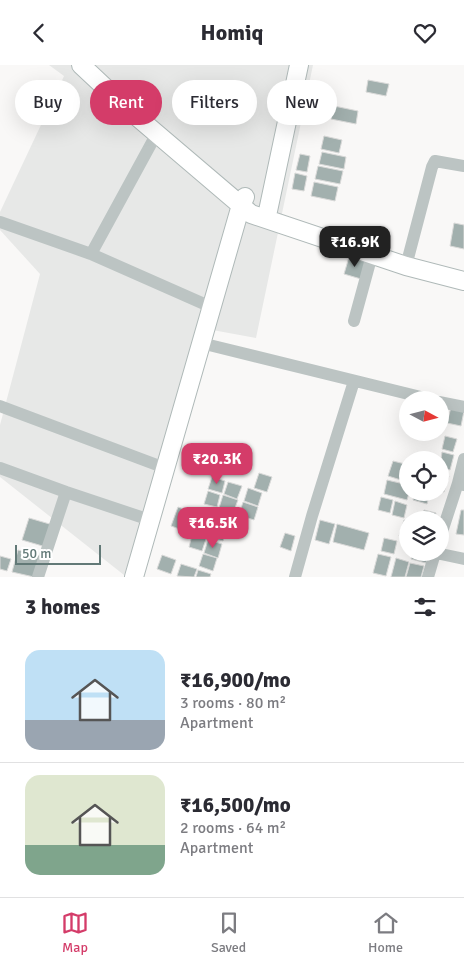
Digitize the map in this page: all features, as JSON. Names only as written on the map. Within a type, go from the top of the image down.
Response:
[{"type":"street","points":[[81,65],[156,133],[243,201],[407,262],[464,281]]},
{"type":"street","points":[[95,65],[243,201],[252,214],[372,255],[464,271]]},
{"type":"street","points":[[268,211],[299,65]]},
{"type":"street","points":[[91,254],[156,133]]},
{"type":"street","points":[[407,262],[435,161],[464,166]]},
{"type":"street","points":[[134,577],[243,201]]},
{"type":"street","points":[[0,222],[91,254],[212,307]]},
{"type":"street","points":[[354,321],[372,255]]},
{"type":"street","points":[[201,343],[399,392]]},
{"type":"street","points":[[295,577],[354,381]]},
{"type":"street","points":[[449,404],[464,407]]},
{"type":"street","points":[[0,406],[165,467]]},
{"type":"street","points":[[449,515],[461,484],[464,459]]},
{"type":"street","points":[[0,468],[66,493],[150,520]]},
{"type":"street","points":[[38,577],[66,493]]},
{"type":"street","points":[[449,556],[464,559]]},
{"type":"street","points":[[428,577],[433,561]]},
{"type":"shaded area","points":[[49,65],[313,65],[310,80],[267,80],[267,125],[300,125],[256,338],[207,329],[124,575],[0,477],[0,425],[40,274],[0,230],[0,212],[41,125],[80,125],[80,80],[62,80],[64,76]]},
{"type":"building","points":[[368,80],[389,84],[386,96],[366,92]]},
{"type":"building","points":[[337,107],[358,111],[356,124],[337,120]]},
{"type":"building","points":[[324,136],[342,140],[339,153],[321,149]]},
{"type":"building","points":[[322,152],[346,157],[344,169],[319,164]]},
{"type":"building","points":[[300,154],[310,156],[307,172],[296,170]]},
{"type":"building","points":[[318,166],[343,171],[340,184],[315,179]]},
{"type":"building","points":[[295,173],[307,176],[304,191],[292,189]]},
{"type":"building","points":[[314,182],[338,187],[335,201],[311,196]]},
{"type":"building","points":[[454,223],[464,225],[464,249],[450,246]]},
{"type":"building","points":[[349,257],[366,262],[361,279],[344,274]]},
{"type":"building","points":[[451,407],[464,411],[461,426],[449,423]]},
{"type":"building","points":[[449,437],[457,439],[453,452],[442,449],[444,441],[449,441]]},
{"type":"building","points":[[449,454],[454,455],[449,470]]},
{"type":"building","points":[[393,461],[399,462],[399,479],[388,476]]},
{"type":"building","points":[[259,473],[272,477],[267,492],[254,488]]},
{"type":"building","points":[[212,477],[225,481],[222,493],[208,489]]},
{"type":"building","points":[[387,480],[399,483],[399,498],[384,494]]},
{"type":"building","points":[[228,482],[242,486],[237,499],[224,494]]},
{"type":"building","points":[[248,488],[262,493],[258,506],[244,501]]},
{"type":"building","points":[[208,491],[220,495],[217,507],[204,504]]},
{"type":"building","points":[[223,495],[238,500],[233,513],[219,508]]},
{"type":"building","points":[[381,497],[393,500],[390,513],[378,510]]},
{"type":"building","points":[[395,501],[407,505],[406,511],[399,511],[399,517],[392,515]]},
{"type":"building","points":[[416,501],[428,501],[427,504]]},
{"type":"building","points":[[243,502],[258,507],[254,520],[239,515]]},
{"type":"building","points":[[178,507],[192,512],[185,531],[171,526]]},
{"type":"building","points":[[461,510],[464,510],[464,535],[456,534]]},
{"type":"building","points":[[219,511],[232,516],[228,528],[215,524]]},
{"type":"building","points":[[29,518],[53,525],[46,547],[22,540]]},
{"type":"building","points":[[197,519],[212,523],[207,537],[193,532]]},
{"type":"building","points":[[320,520],[335,524],[329,544],[315,540]]},
{"type":"building","points":[[337,524],[369,533],[364,550],[333,542]]},
{"type":"building","points":[[214,525],[227,529],[223,541],[210,537]]},
{"type":"building","points":[[285,533],[295,536],[291,551],[280,547]]},
{"type":"building","points":[[192,535],[206,539],[202,551],[189,547]]},
{"type":"building","points":[[384,538],[397,541],[394,554],[381,551]]},
{"type":"building","points":[[208,540],[222,544],[218,558],[204,553]]},
{"type":"building","points":[[18,550],[40,556],[34,577],[12,572]]},
{"type":"building","points":[[203,554],[217,558],[213,571],[199,566]]},
{"type":"building","points":[[378,554],[391,557],[386,576],[373,573]]},
{"type":"building","points":[[162,555],[176,560],[171,574],[157,569]]},
{"type":"building","points":[[0,556],[11,559],[7,571],[0,569]]},
{"type":"building","points":[[396,558],[399,561],[409,562],[405,577],[391,577]]},
{"type":"building","points":[[410,563],[424,566],[421,577],[406,577]]},
{"type":"building","points":[[181,564],[197,569],[194,577],[177,576]]},
{"type":"building","points":[[198,570],[211,574],[210,577],[196,577]]}]
